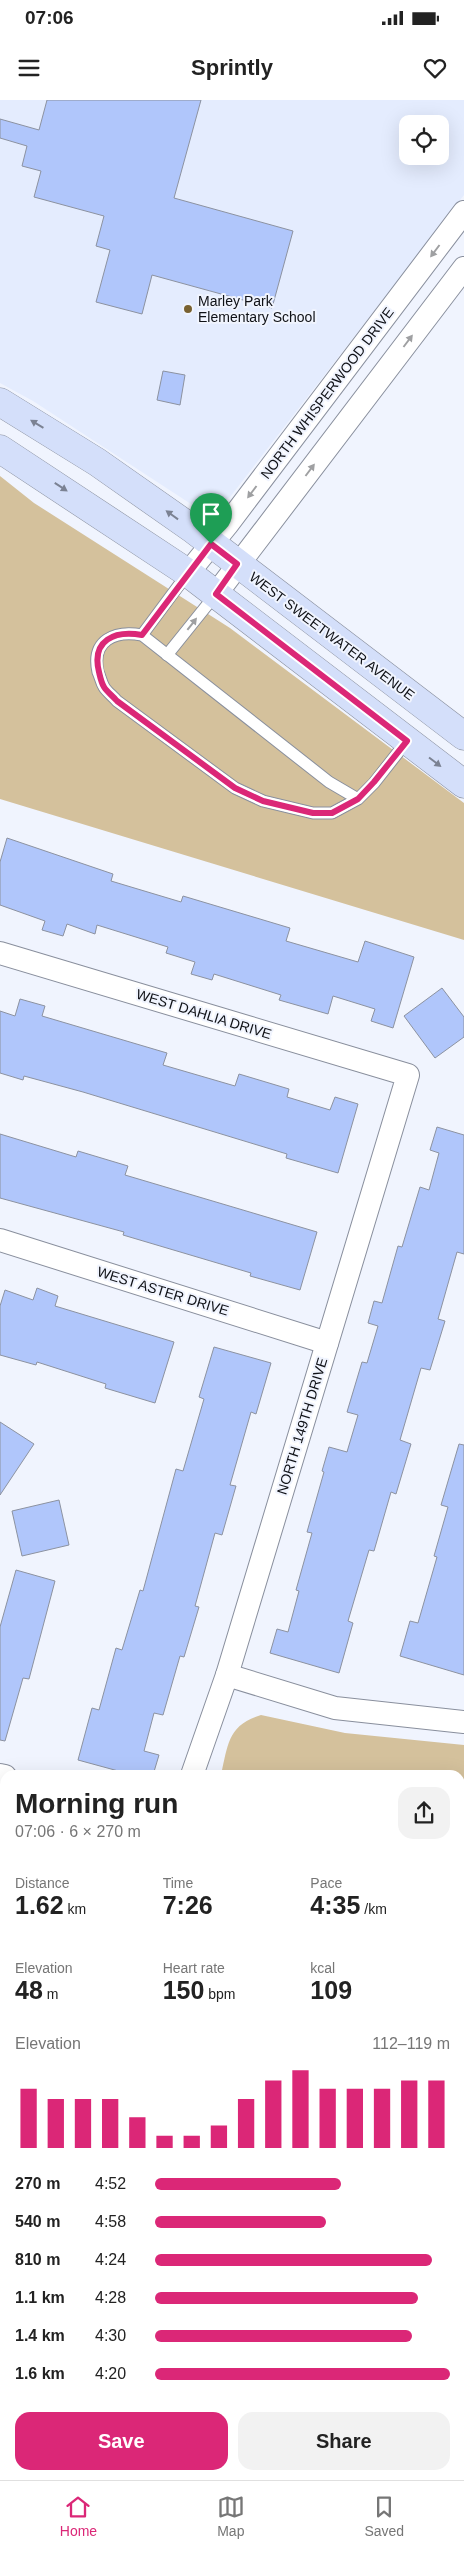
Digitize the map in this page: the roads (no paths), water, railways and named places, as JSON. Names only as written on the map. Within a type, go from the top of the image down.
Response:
[{"type":"street","name":"NORTH WHISPERWOOD DRIVE","points":[[188,573],[464,212]]},
{"type":"street","points":[[216,594],[464,268]]},
{"type":"street","name":"WEST SWEETWATER AVENUE","points":[[0,402],[97,462],[211,544],[464,736]]},
{"type":"street","points":[[0,449],[73,495],[188,573],[464,784]]},
{"type":"street","name":"WEST DAHLIA DRIVE","points":[[0,953],[408,1075]]},
{"type":"street","name":"NORTH 149TH DRIVE","points":[[194,1770],[227,1675],[408,1075]]},
{"type":"street","name":"WEST ASTER DRIVE","points":[[0,1240],[327,1343]]},
{"type":"street","points":[[227,1675],[335,1708],[464,1722]]},
{"type":"lane","points":[[142,635],[188,573]]},
{"type":"lane","points":[[168,655],[216,594]]},
{"type":"lane","points":[[358,799],[330,782],[142,635],[130,633],[116,634],[106,639],[101,646],[97,664],[100,678],[103,686],[117,701],[235,788],[263,801],[313,813],[332,813],[358,799],[407,741]]},
{"type":"place","name":"Marley Park Elementary School","points":[[188,309]]}]
